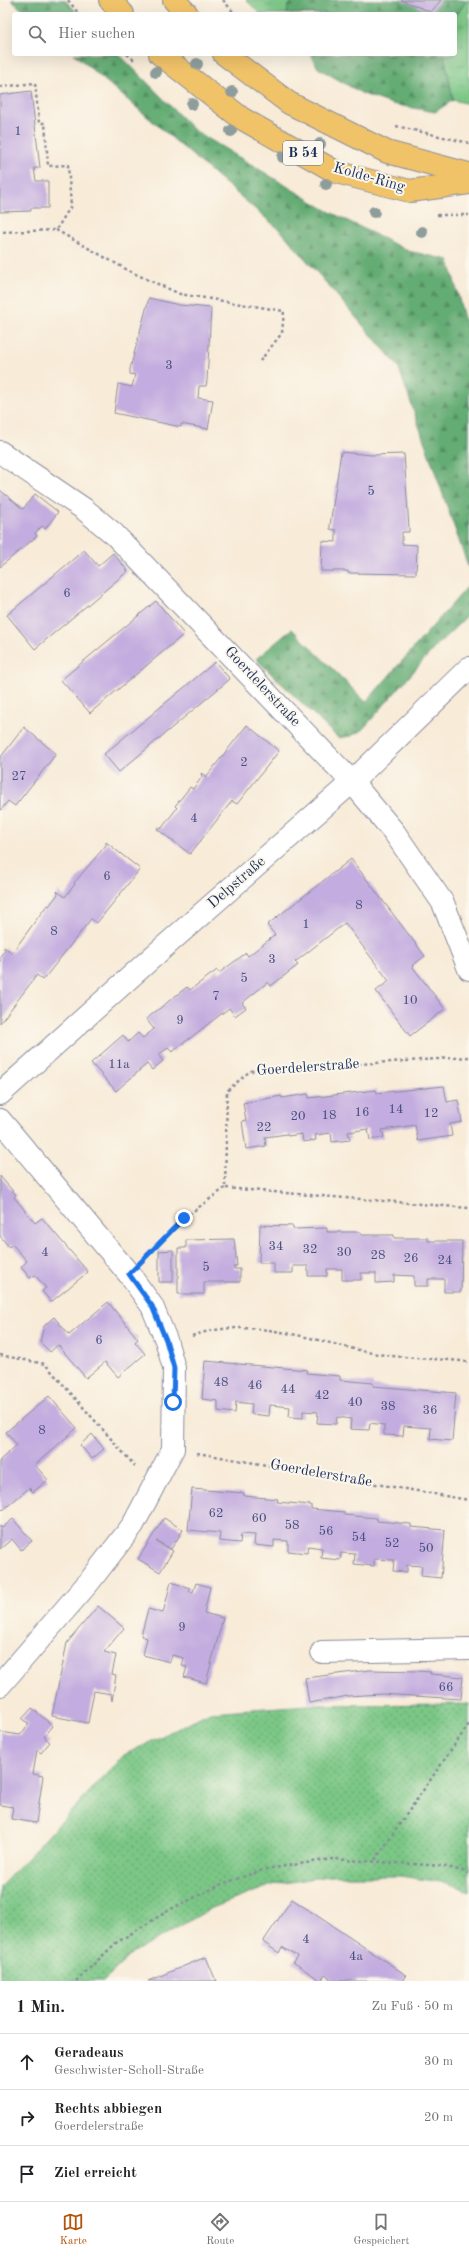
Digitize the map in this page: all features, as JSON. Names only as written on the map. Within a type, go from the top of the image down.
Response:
[{"type":"main road","points":[[110,0],[120,12]]},
{"type":"main road","points":[[174,0],[185,12]]},
{"type":"main road","name":"Kolde-Ring","points":[[163,56],[241,118],[336,172],[410,190],[469,183]]},
{"type":"main road","name":"Kolde-Ring","points":[[227,56],[289,103],[387,152],[469,174]]},
{"type":"street","name":"Goerdelerstraße","points":[[0,452],[84,509],[114,534],[352,782],[394,832],[443,903],[469,969]]},
{"type":"street","name":"Delpstraße","points":[[0,1094],[156,954],[352,782],[469,668]]},
{"type":"street","points":[[0,1120],[129,1274],[152,1306],[167,1344],[174,1368],[173,1449],[133,1525],[89,1582],[0,1685]]},
{"type":"street","points":[[322,1652],[469,1649]]},
{"type":"path","points":[[68,0],[78,12]]},
{"type":"path","points":[[223,0],[233,12]]},
{"type":"path","points":[[0,86],[35,83],[39,123],[45,123],[48,166],[68,165],[71,206],[56,230]]},
{"type":"path","points":[[392,125],[469,143]]},
{"type":"path","points":[[0,232],[56,230],[131,272],[180,294],[284,311],[282,333],[260,361]]},
{"type":"path","name":"Goerdelerstraße","points":[[225,1188],[227,1092],[250,1071],[469,1057]]},
{"type":"path","points":[[129,1274],[184,1218],[225,1188],[469,1208]]},
{"type":"path","points":[[167,1344],[198,1333],[234,1327],[263,1329],[372,1353],[469,1362]]},
{"type":"path","points":[[0,1355],[45,1364],[153,1487]]},
{"type":"path","name":"Goerdelerstraße","points":[[173,1449],[469,1500]]},
{"type":"path","points":[[375,1861],[469,1724]]},
{"type":"path","points":[[76,1981],[116,1942],[169,1910],[222,1884],[266,1869],[332,1859],[444,1866],[469,1873]]},
{"type":"green space","points":[[11,0],[65,0],[77,12],[25,12]]},
{"type":"green space","points":[[246,0],[328,0],[322,12],[258,12]]},
{"type":"green space","points":[[294,0],[467,0],[457,14],[457,12],[287,12],[288,6]]},
{"type":"green space","points":[[467,0],[469,0],[469,104],[453,100],[444,56],[457,56],[457,14]]},
{"type":"green space","points":[[76,56],[121,56],[194,130],[328,211],[408,251],[449,260],[469,338],[469,569],[398,366],[282,232]]},
{"type":"green space","points":[[312,56],[444,56],[453,100],[435,112],[392,104],[363,94],[318,68]]},
{"type":"green space","points":[[469,585],[469,614],[437,645],[362,730],[351,736],[338,738],[256,659],[292,629],[366,702]]},
{"type":"green space","points":[[469,1704],[469,1891],[448,1883],[400,1876],[328,1876],[272,1885],[212,1908],[133,1953],[103,1981],[0,1981],[0,1887],[124,1755],[210,1712],[308,1705]]},
{"type":"building","points":[[401,0],[441,0],[431,12]]},
{"type":"building","points":[[31,91],[40,168],[34,168],[36,181],[48,181],[48,208],[31,208],[31,211],[0,212],[0,95]]},
{"type":"building","points":[[149,298],[179,305],[211,308],[207,381],[206,386],[199,386],[198,398],[213,400],[208,429],[181,424],[181,427],[114,413],[118,384],[132,387],[135,375],[130,374],[130,369]]},
{"type":"building","points":[[341,452],[371,455],[404,454],[409,532],[402,532],[402,544],[417,545],[416,574],[321,571],[322,541],[336,542],[336,530],[330,529],[330,525]]},
{"type":"building","points":[[0,490],[23,509],[35,494],[58,512],[45,529],[42,526],[35,533],[37,536],[0,567]]},
{"type":"building","points":[[84,550],[98,566],[113,553],[128,571],[35,649],[7,615]]},
{"type":"building","points":[[156,601],[184,634],[90,713],[61,680]]},
{"type":"building","points":[[215,662],[230,679],[119,772],[104,754]]},
{"type":"building","points":[[247,725],[279,751],[237,804],[232,801],[190,854],[157,829],[158,827],[161,829],[177,808],[175,806],[190,787],[193,789],[202,777],[201,773],[206,777]]},
{"type":"building","points":[[24,727],[56,754],[15,806],[8,801],[0,811],[0,758]]},
{"type":"building","points":[[106,842],[140,869],[97,923],[91,919],[43,980],[37,975],[0,1023],[0,956],[5,950],[4,947],[12,953],[47,905],[49,906],[58,894],[57,891],[65,897],[75,884],[74,883],[106,845]]},
{"type":"building","points":[[351,859],[425,956],[412,966],[445,1009],[410,1036],[376,991],[389,981],[345,923],[295,962],[298,965],[271,986],[268,982],[242,1003],[246,1008],[235,1016],[229,1008],[172,1052],[168,1048],[158,1055],[163,1061],[152,1070],[147,1064],[116,1091],[91,1063],[123,1035],[128,1042],[138,1033],[143,1038],[154,1029],[146,1019],[187,987],[190,990],[217,970],[219,973],[246,953],[248,956],[275,935],[267,925]]},
{"type":"building","points":[[444,1086],[447,1102],[458,1100],[462,1122],[450,1124],[452,1136],[418,1141],[415,1125],[382,1130],[384,1137],[370,1140],[368,1129],[348,1132],[350,1140],[332,1142],[331,1133],[315,1135],[316,1140],[303,1142],[302,1134],[288,1136],[287,1134],[265,1137],[266,1146],[246,1149],[242,1121],[246,1120],[243,1103],[281,1096],[282,1098],[308,1094],[309,1098],[376,1090],[377,1093]]},
{"type":"building","points":[[0,1176],[16,1195],[14,1197],[35,1223],[42,1218],[88,1272],[51,1302],[42,1291],[46,1288],[35,1275],[30,1278],[21,1267],[27,1261],[12,1244],[9,1247],[0,1236]]},
{"type":"building","points":[[260,1225],[293,1226],[293,1229],[327,1228],[327,1232],[361,1232],[361,1235],[394,1235],[394,1238],[428,1238],[428,1241],[462,1241],[461,1292],[444,1292],[444,1279],[428,1279],[428,1286],[414,1286],[414,1276],[394,1275],[394,1282],[376,1283],[376,1273],[361,1273],[361,1280],[342,1280],[342,1269],[327,1269],[327,1276],[308,1276],[308,1266],[293,1266],[293,1273],[274,1273],[274,1263],[259,1263]]},
{"type":"building","points":[[234,1239],[237,1266],[234,1266],[234,1269],[240,1269],[240,1282],[204,1282],[204,1294],[178,1294],[178,1248],[186,1248],[186,1240]]},
{"type":"building","points":[[173,1250],[173,1282],[159,1282],[159,1251]]},
{"type":"building","points":[[108,1302],[138,1339],[135,1342],[145,1354],[118,1377],[105,1362],[86,1378],[58,1345],[50,1352],[40,1342],[44,1326],[54,1317],[69,1335]]},
{"type":"building","points":[[205,1361],[307,1370],[306,1373],[340,1376],[340,1380],[373,1383],[373,1386],[456,1393],[452,1441],[430,1439],[431,1428],[404,1426],[403,1436],[384,1435],[384,1425],[370,1423],[369,1430],[350,1429],[351,1419],[337,1417],[336,1424],[317,1423],[318,1412],[303,1411],[303,1418],[289,1417],[290,1407],[270,1405],[269,1416],[251,1414],[252,1404],[236,1402],[235,1413],[218,1411],[218,1401],[202,1399]]},
{"type":"building","points":[[49,1396],[77,1428],[35,1465],[48,1480],[33,1492],[29,1488],[3,1510],[0,1507],[0,1460],[17,1445],[6,1432]]},
{"type":"building","points":[[92,1434],[104,1449],[92,1459],[80,1445]]},
{"type":"building","points":[[192,1489],[244,1493],[244,1496],[278,1499],[277,1502],[311,1505],[311,1509],[344,1512],[344,1515],[377,1518],[377,1521],[411,1524],[411,1527],[445,1530],[441,1578],[421,1576],[422,1566],[407,1565],[407,1572],[393,1571],[394,1560],[374,1559],[374,1566],[354,1564],[355,1554],[341,1553],[340,1560],[321,1558],[322,1548],[308,1546],[307,1553],[288,1551],[288,1541],[274,1540],[274,1547],[254,1545],[255,1535],[241,1534],[240,1543],[219,1541],[220,1533],[188,1530]]},
{"type":"building","points":[[164,1518],[183,1530],[171,1549],[156,1541],[173,1551],[160,1572],[138,1559]]},
{"type":"building","points":[[13,1519],[32,1541],[21,1550],[12,1539],[0,1549],[0,1526],[2,1528]]},
{"type":"building","points":[[171,1582],[190,1588],[189,1591],[193,1592],[196,1583],[210,1587],[204,1613],[223,1618],[206,1683],[184,1677],[187,1667],[182,1666],[184,1658],[172,1655],[170,1662],[143,1655],[147,1638],[141,1636],[148,1609],[163,1613]]},
{"type":"building","points":[[98,1606],[124,1628],[104,1652],[116,1655],[112,1674],[116,1675],[112,1701],[111,1694],[94,1691],[88,1723],[52,1716],[67,1643]]},
{"type":"building","points":[[370,1670],[418,1671],[431,1672],[430,1674],[463,1677],[461,1699],[382,1694],[348,1696],[309,1703],[305,1678]]},
{"type":"building","points":[[32,1708],[53,1726],[44,1737],[50,1742],[41,1753],[37,1750],[33,1774],[43,1776],[36,1823],[11,1819],[13,1807],[0,1805],[0,1732],[20,1735],[29,1724],[22,1719]]},
{"type":"building","points":[[292,1899],[406,1975],[402,1981],[333,1981],[325,1975],[321,1981],[293,1962],[297,1956],[282,1947],[279,1953],[263,1942]]},
{"type":"building","points":[[206,1957],[216,1981],[148,1981]]},
{"type":"route","points":[[173,1402],[174,1368],[166,1340],[152,1306],[129,1274],[184,1218]]}]
